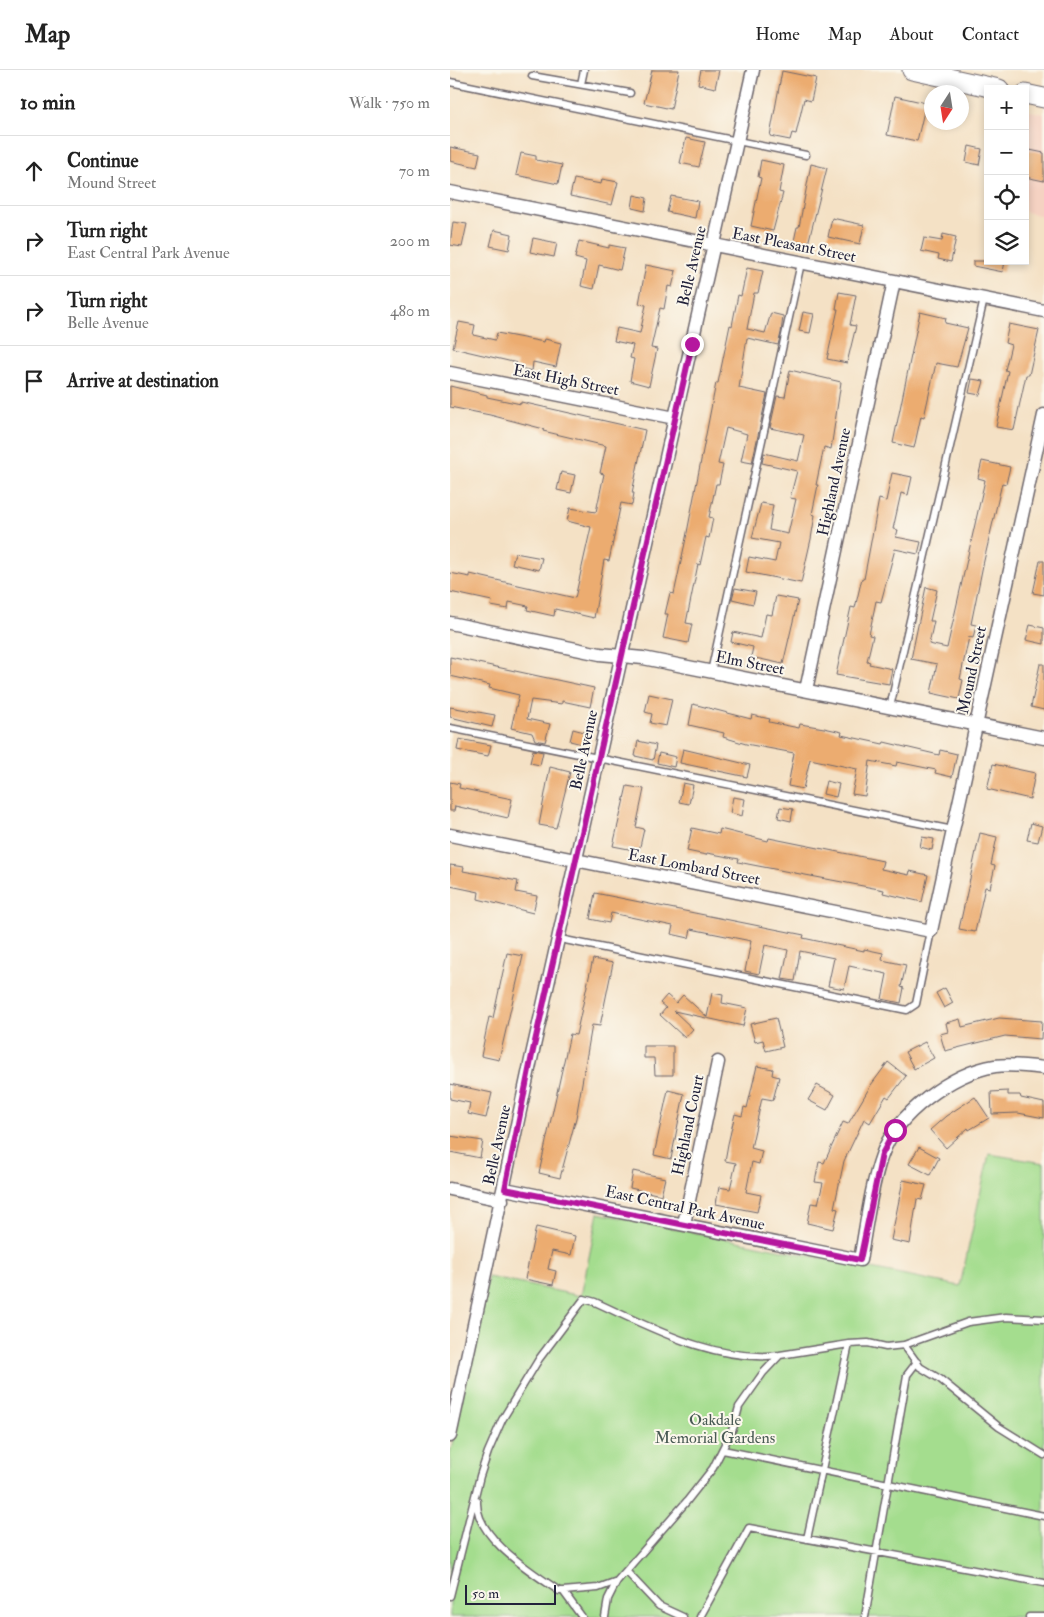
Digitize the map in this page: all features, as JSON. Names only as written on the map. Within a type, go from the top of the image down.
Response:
[{"type":"main road","points":[[912,70],[984,86]]},
{"type":"main road","points":[[1029,95],[1044,98]]},
{"type":"street","name":"Belle Avenue","points":[[450,1436],[578,860],[599,757],[753,70]]},
{"type":"street","name":"East Pleasant Street","points":[[450,192],[1044,311]]},
{"type":"street","name":"Highland Avenue","points":[[806,690],[894,281]]},
{"type":"street","name":"East High Street","points":[[450,373],[675,418]]},
{"type":"street","name":"Mound Street","points":[[931,931],[978,724],[1044,415]]},
{"type":"street","name":"Elm Street","points":[[450,623],[600,654],[644,658],[1044,738]]},
{"type":"street","name":"East Lombard Street","points":[[450,835],[931,931]]},
{"type":"street","name":"Highland Court","points":[[684,1224],[718,1062]]},
{"type":"street","name":"East Central Park Avenue","points":[[450,1189],[503,1194],[684,1224],[860,1260],[882,1154],[909,1111],[924,1099],[958,1080],[993,1066],[1014,1065],[1044,1068]]},
{"type":"lane","points":[[581,84],[584,70]]},
{"type":"lane","points":[[532,76],[630,93]]},
{"type":"lane","points":[[450,82],[806,155]]},
{"type":"lane","points":[[711,672],[801,263]]},
{"type":"lane","points":[[890,707],[984,299]]},
{"type":"lane","points":[[450,728],[953,830]]},
{"type":"lane","points":[[560,939],[907,1010],[916,1004],[931,931]]},
{"type":"lane","points":[[450,1596],[466,1526],[488,1452],[516,1394],[584,1299],[688,1344],[761,1357],[849,1344],[868,1343],[886,1347],[904,1346],[968,1322],[1006,1317],[1044,1319]]},
{"type":"lane","points":[[807,1539],[849,1344]]},
{"type":"lane","points":[[904,1346],[917,1362],[999,1427],[1044,1456]]},
{"type":"lane","points":[[606,1617],[608,1599],[617,1581],[687,1501],[713,1468],[724,1450],[734,1426],[739,1407],[763,1373],[780,1354]]},
{"type":"lane","points":[[865,1617],[907,1375],[917,1362]]},
{"type":"lane","points":[[724,1450],[1044,1516]]},
{"type":"lane","points":[[477,1494],[476,1506],[484,1528],[521,1565],[559,1591],[598,1588],[617,1581]]},
{"type":"lane","points":[[700,1617],[749,1528],[1044,1583]]},
{"type":"lane","points":[[626,1570],[659,1606],[682,1617]]},
{"type":"lane","points":[[564,1591],[582,1617]]},
{"type":"lane","points":[[1029,1617],[1044,1616]]},
{"type":"shaded area","points":[[1029,111],[1044,114],[1044,216],[1029,213]]},
{"type":"green space","name":"Oakdale Memorial Gardens","points":[[989,1154],[1044,1163],[1044,1617],[450,1617],[450,1454],[488,1277],[581,1296],[598,1213],[960,1286]]},
{"type":"building","points":[[652,70],[679,70],[671,109],[644,103]]},
{"type":"building","points":[[701,70],[719,70],[715,88],[698,84]]},
{"type":"building","points":[[782,71],[816,78],[811,101],[804,99],[796,134],[792,133],[790,140],[770,136]]},
{"type":"building","points":[[895,96],[924,103],[924,111],[917,141],[887,135]]},
{"type":"building","points":[[686,138],[705,142],[699,167],[680,163]]},
{"type":"building","points":[[969,146],[982,149],[979,165],[966,162]]},
{"type":"building","points":[[450,147],[480,153],[477,167],[450,161]]},
{"type":"building","points":[[1029,150],[1044,153],[1044,181],[1029,178]]},
{"type":"building","points":[[521,153],[536,156],[536,160],[562,165],[558,184],[516,175]]},
{"type":"building","points":[[761,160],[784,165],[779,192],[783,193],[773,231],[751,226],[761,178],[758,177]]},
{"type":"building","points":[[811,164],[827,168],[808,244],[794,241],[797,227],[799,227]]},
{"type":"building","points":[[574,179],[601,184],[602,179],[618,182],[612,205],[570,196]]},
{"type":"building","points":[[634,195],[647,198],[645,211],[632,208]]},
{"type":"building","points":[[671,196],[698,201],[695,218],[667,212]]},
{"type":"building","points":[[832,218],[864,225],[860,244],[828,237]]},
{"type":"building","points":[[453,222],[467,224],[462,247],[450,245]]},
{"type":"building","points":[[494,230],[512,234],[509,250],[490,246]]},
{"type":"building","points":[[943,234],[956,237],[951,262],[938,259],[939,255],[921,251],[924,238],[942,241]]},
{"type":"building","points":[[533,238],[557,243],[554,257],[530,252]]},
{"type":"building","points":[[579,241],[609,248],[609,245],[625,248],[620,270],[599,265],[594,289],[581,286],[586,261],[575,258]]},
{"type":"building","points":[[973,261],[984,261],[984,265],[1004,265],[1003,272],[973,266]]},
{"type":"building","points":[[646,265],[676,271],[672,287],[668,286],[664,309],[660,308],[651,348],[657,349],[649,386],[630,381],[634,359],[630,358],[633,345],[614,341],[617,328],[640,333],[646,305],[639,304]]},
{"type":"building","points":[[747,268],[763,271],[758,293],[754,293],[747,329],[765,333],[771,313],[783,316],[781,333],[778,345],[747,338],[739,388],[767,394],[752,463],[741,461],[747,434],[726,428],[718,464],[723,465],[719,484],[716,484],[709,517],[713,518],[709,538],[706,537],[700,565],[698,564],[686,623],[692,624],[688,643],[663,638],[668,614],[665,614],[670,593],[674,594],[716,383],[718,383],[730,325],[732,326],[738,295],[741,296]]},
{"type":"building","points":[[839,292],[856,295],[850,325],[856,326],[847,363],[827,359],[838,309],[836,309]]},
{"type":"building","points":[[803,312],[814,314],[810,333],[799,331]]},
{"type":"building","points":[[920,312],[946,318],[945,323],[968,328],[957,367],[936,363],[924,417],[921,416],[914,448],[893,443]]},
{"type":"building","points":[[459,322],[475,325],[473,335],[495,340],[497,333],[544,342],[545,339],[561,343],[556,367],[533,362],[532,371],[516,367],[517,363],[453,348]]},
{"type":"building","points":[[1009,324],[1039,330],[1029,375],[1026,375],[1014,430],[996,427],[1008,371],[1005,370],[1011,345],[1005,343]]},
{"type":"building","points":[[790,370],[841,382],[831,449],[824,447],[816,485],[818,485],[812,514],[815,515],[801,583],[746,572],[749,557],[775,562],[779,543],[752,538],[761,503],[773,505],[769,530],[788,534],[796,499],[790,498],[797,471],[762,463],[764,453],[798,461],[804,435],[770,428],[777,396],[785,397]]},
{"type":"building","points":[[972,379],[984,381],[980,395],[969,393]]},
{"type":"building","points":[[450,386],[487,395],[487,397],[521,404],[521,402],[645,430],[632,493],[634,493],[632,505],[621,503],[609,561],[604,560],[594,618],[555,609],[554,616],[527,610],[528,606],[509,602],[508,609],[491,606],[492,601],[450,592],[450,573],[470,577],[470,574],[575,598],[591,527],[567,521],[570,508],[596,512],[604,474],[600,473],[606,446],[543,431],[544,429],[490,415],[450,407]]},
{"type":"building","points":[[982,461],[1010,467],[1006,484],[1002,483],[983,565],[971,624],[976,625],[973,638],[969,637],[960,679],[963,680],[959,699],[931,693],[937,664],[911,659],[926,587],[937,590],[930,621],[934,621],[929,644],[947,648],[985,480],[978,478]]},
{"type":"building","points":[[561,472],[575,475],[571,493],[557,490]]},
{"type":"building","points":[[892,473],[912,477],[908,495],[901,493],[893,529],[898,530],[896,537],[921,542],[918,554],[895,549],[881,602],[876,601],[869,635],[873,636],[867,661],[870,662],[869,664],[892,669],[889,684],[836,675],[851,607],[855,608],[862,578],[864,579],[879,499],[886,501]]},
{"type":"building","points":[[515,553],[542,558],[539,570],[512,564]]},
{"type":"building","points":[[1040,561],[1044,561],[1044,595],[1033,593]]},
{"type":"building","points":[[735,588],[756,592],[753,604],[732,599]]},
{"type":"building","points":[[776,596],[798,600],[783,664],[751,657],[753,647],[731,642],[733,632],[761,638],[766,614],[772,615]]},
{"type":"building","points":[[1030,625],[1044,628],[1044,644],[1026,640]]},
{"type":"building","points":[[450,657],[594,688],[590,707],[562,701],[562,704],[531,700],[527,719],[550,724],[545,742],[535,740],[532,733],[511,728],[519,695],[489,688],[490,685],[450,676]]},
{"type":"building","points":[[1040,664],[1044,664],[1044,710],[1031,707]]},
{"type":"building","points":[[649,694],[672,699],[666,726],[650,723],[652,714],[645,712]]},
{"type":"building","points":[[693,704],[751,719],[752,715],[770,719],[769,722],[799,728],[800,724],[824,728],[842,732],[841,735],[883,744],[884,742],[939,755],[940,750],[957,754],[952,777],[935,773],[936,770],[897,762],[896,766],[870,761],[865,796],[852,794],[857,769],[810,759],[803,789],[788,786],[794,753],[746,744],[723,737],[724,733],[689,725]]},
{"type":"building","points":[[450,707],[495,715],[492,727],[450,717]]},
{"type":"building","points":[[573,729],[584,732],[582,744],[570,741]]},
{"type":"building","points":[[459,739],[491,745],[488,756],[457,750]]},
{"type":"building","points":[[638,741],[656,745],[653,760],[635,756]]},
{"type":"building","points":[[683,749],[750,765],[747,777],[680,763]]},
{"type":"building","points":[[533,750],[543,752],[540,765],[530,763]]},
{"type":"building","points":[[659,753],[676,757],[674,767],[657,763]]},
{"type":"building","points":[[993,764],[1035,773],[1030,799],[987,789]]},
{"type":"building","points":[[550,767],[570,772],[556,828],[539,825]]},
{"type":"building","points":[[826,781],[839,784],[836,797],[823,794]]},
{"type":"building","points":[[450,782],[460,784],[459,788],[512,799],[508,818],[455,806],[454,811],[450,811]]},
{"type":"building","points":[[683,783],[693,785],[689,804],[679,802]]},
{"type":"building","points":[[627,786],[644,789],[636,827],[644,829],[639,851],[613,846]]},
{"type":"building","points":[[733,797],[745,799],[742,816],[730,813]]},
{"type":"building","points":[[780,807],[793,809],[791,821],[778,818]]},
{"type":"building","points":[[1031,823],[1042,826],[1038,842],[1027,840]]},
{"type":"building","points":[[692,828],[719,834],[720,829],[768,841],[769,838],[883,861],[881,869],[909,875],[910,871],[928,875],[922,902],[883,893],[884,890],[738,862],[739,859],[687,851]]},
{"type":"building","points":[[980,833],[997,837],[991,865],[995,866],[990,888],[985,887],[975,932],[959,929]]},
{"type":"building","points":[[922,837],[934,839],[932,850],[920,847]]},
{"type":"building","points":[[450,865],[464,867],[463,871],[518,881],[516,892],[537,896],[533,913],[478,899],[479,892],[450,886]]},
{"type":"building","points":[[595,893],[804,935],[803,938],[864,951],[864,949],[883,953],[882,960],[906,965],[901,987],[904,988],[901,1003],[882,999],[887,974],[849,966],[844,989],[828,986],[834,958],[800,951],[795,981],[782,979],[788,950],[765,945],[759,974],[745,971],[751,941],[691,929],[689,938],[671,934],[673,926],[611,913],[609,923],[590,919]]},
{"type":"building","points":[[507,953],[523,956],[499,1060],[481,1056],[489,1017],[493,1018]]},
{"type":"building","points":[[593,959],[613,963],[600,1026],[592,1025],[576,1118],[560,1178],[539,1173],[570,1034],[576,1035]]},
{"type":"building","points":[[945,988],[953,1003],[944,1008],[936,993]]},
{"type":"building","points":[[712,993],[723,995],[722,1003],[747,1008],[743,1026],[674,1011],[693,1029],[685,1038],[660,1015],[666,1008],[660,1003],[667,995],[676,1003],[683,995],[707,1017]]},
{"type":"building","points":[[776,1018],[783,1047],[766,1051],[763,1040],[755,1042],[750,1024]]},
{"type":"building","points":[[999,1018],[1042,1021],[1041,1039],[1005,1036],[945,1051],[940,1034],[948,1032],[946,1023],[960,1019],[962,1027]]},
{"type":"building","points":[[925,1042],[934,1058],[914,1069],[905,1052]]},
{"type":"building","points":[[644,1046],[673,1046],[673,1075],[655,1075],[654,1058],[644,1058]]},
{"type":"building","points":[[888,1062],[906,1076],[889,1098],[886,1096],[870,1123],[864,1119],[844,1161],[834,1208],[838,1209],[833,1229],[807,1223],[811,1203],[818,1204],[823,1183],[815,1182],[819,1162],[824,1163],[843,1122],[848,1124],[871,1085]]},
{"type":"building","points":[[757,1066],[773,1069],[772,1075],[779,1077],[773,1100],[762,1098],[751,1148],[762,1151],[759,1164],[752,1162],[746,1192],[761,1195],[757,1212],[716,1204],[719,1187],[730,1189],[736,1163],[725,1161],[728,1144],[735,1114],[742,1116],[744,1107],[747,1108]]},
{"type":"building","points":[[450,1084],[492,1093],[486,1118],[468,1114],[470,1103],[450,1099]]},
{"type":"building","points":[[817,1085],[835,1095],[827,1110],[808,1100]]},
{"type":"building","points":[[668,1090],[684,1094],[671,1159],[654,1155]]},
{"type":"building","points":[[1008,1091],[1008,1095],[1020,1095],[1021,1098],[1044,1103],[1044,1118],[1018,1113],[992,1114],[991,1092]]},
{"type":"building","points":[[975,1097],[989,1118],[969,1130],[968,1128],[946,1148],[930,1130],[946,1116]]},
{"type":"building","points":[[450,1136],[483,1141],[480,1158],[450,1152]]},
{"type":"building","points":[[919,1147],[939,1158],[930,1175],[909,1164]]},
{"type":"building","points":[[633,1171],[665,1178],[661,1195],[630,1188]]},
{"type":"building","points":[[903,1180],[926,1185],[922,1200],[917,1199],[910,1244],[891,1240]]},
{"type":"building","points":[[536,1227],[575,1236],[571,1255],[552,1251],[548,1269],[556,1271],[553,1285],[525,1279]]},
{"type":"route","points":[[692,344],[599,757],[575,873],[532,1055],[505,1189],[860,1260],[882,1154],[895,1130]]}]
